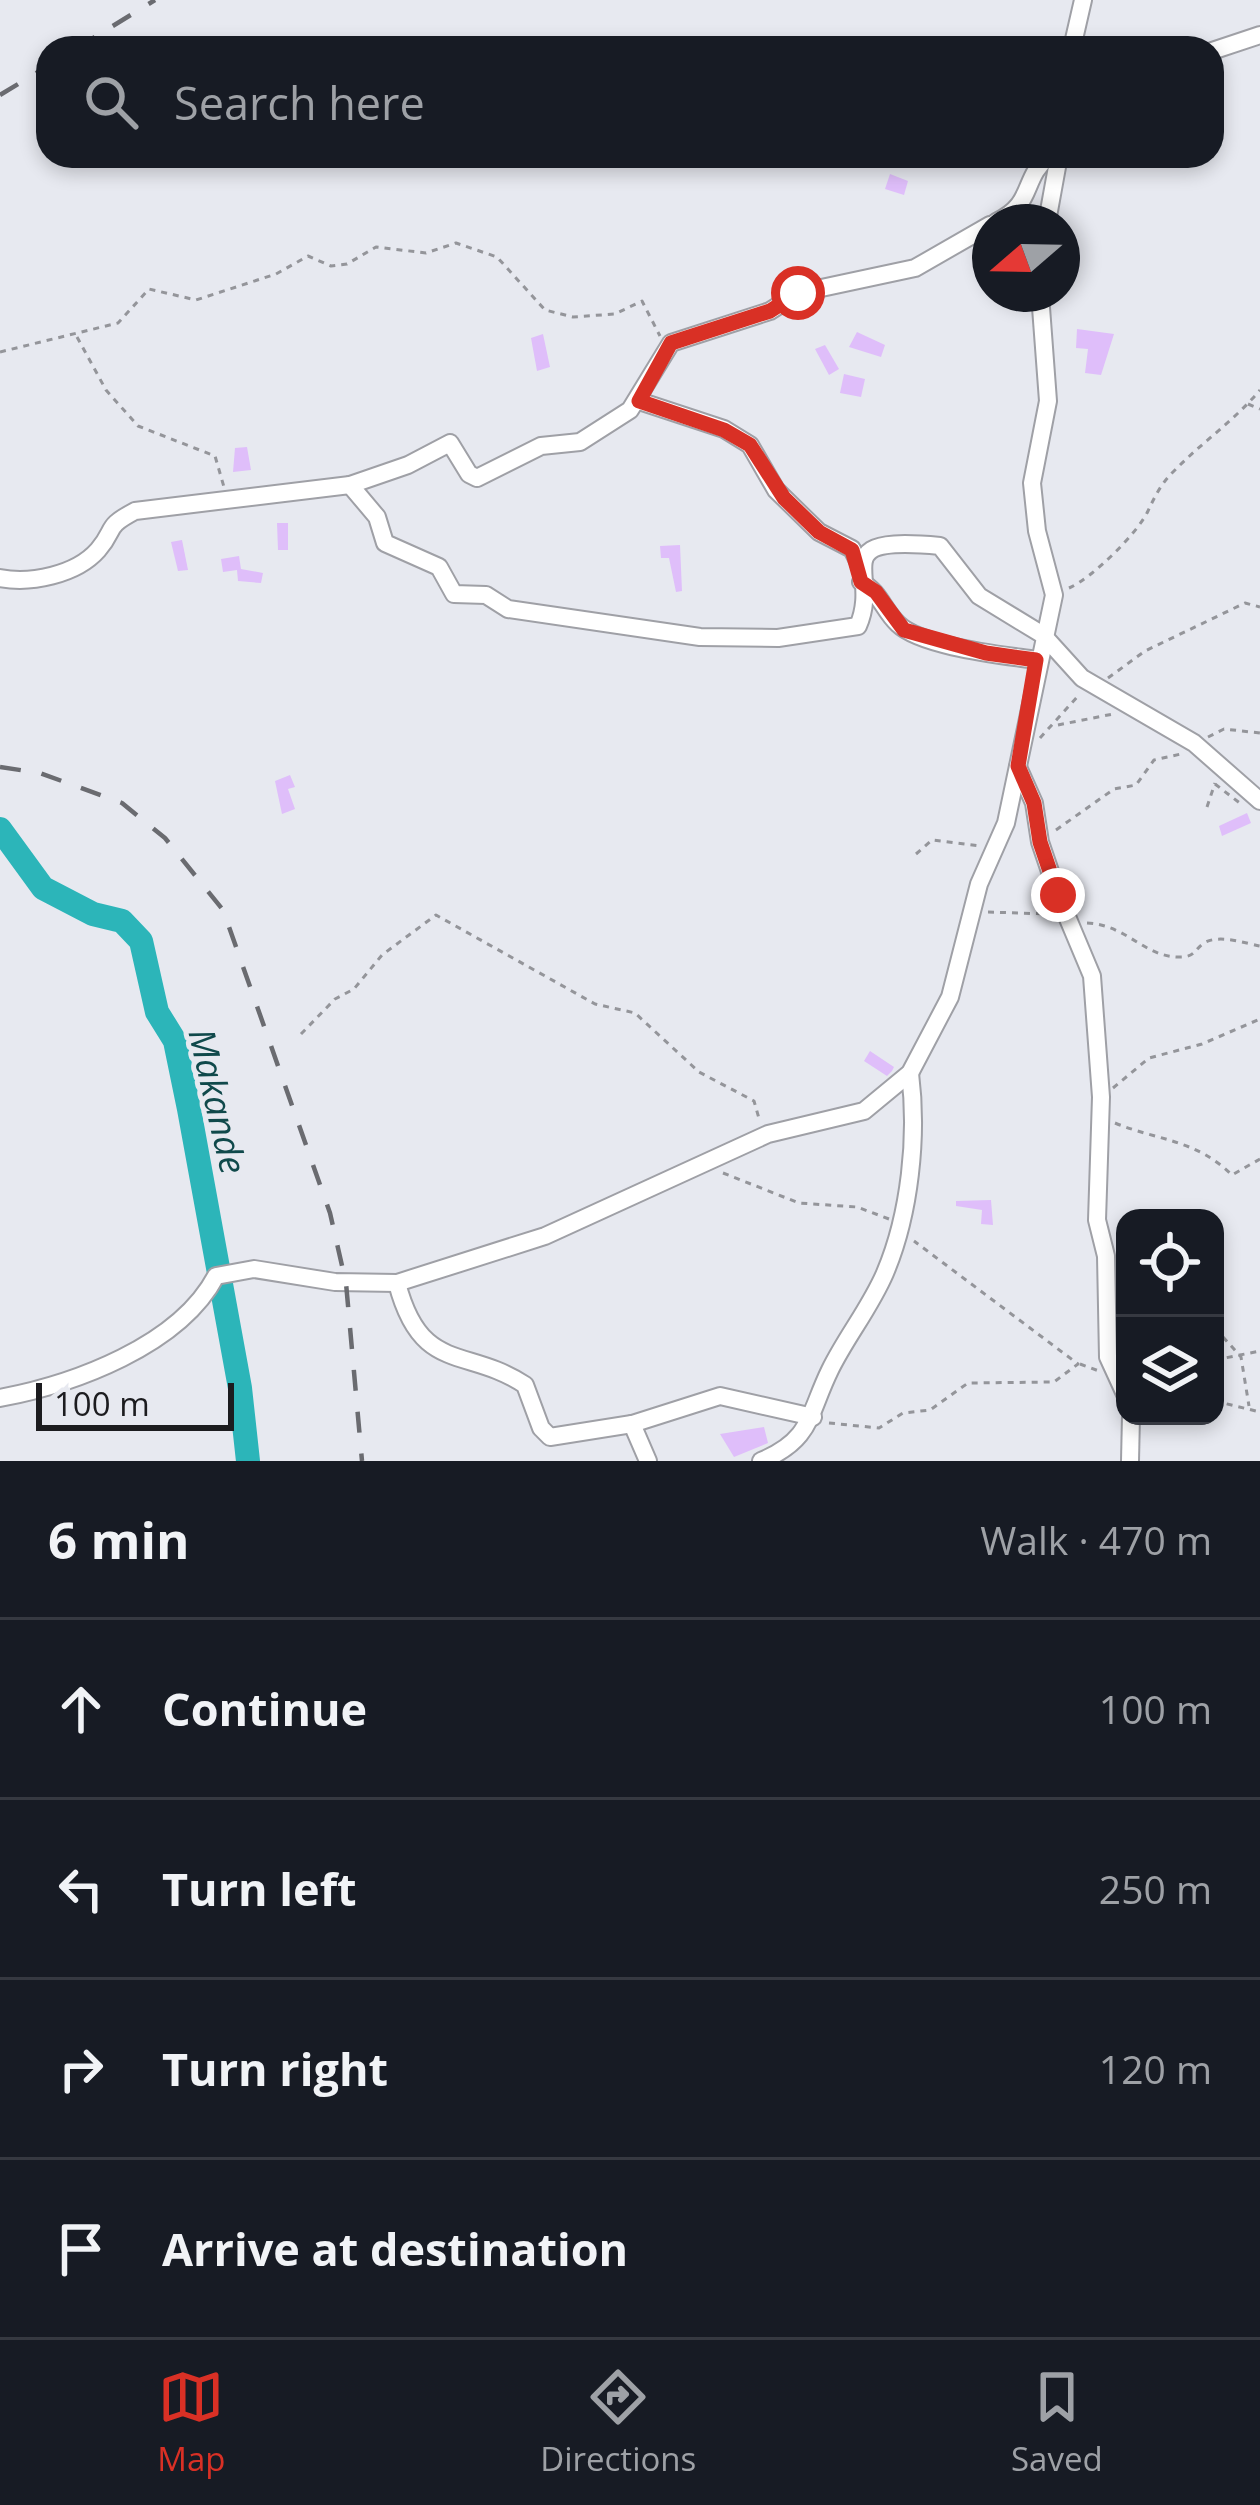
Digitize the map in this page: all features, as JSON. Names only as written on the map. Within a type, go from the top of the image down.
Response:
[{"type":"street","points":[[1075,36],[1083,0]]},
{"type":"street","points":[[1224,47],[1260,34]]},
{"type":"street","points":[[1022,204],[1038,168]]},
{"type":"street","points":[[1050,204],[1057,168]]},
{"type":"street","points":[[0,578],[38,580],[65,570],[97,552],[110,524],[134,511],[350,485],[408,465],[450,442],[469,474],[480,477],[541,446],[580,442],[639,401],[671,343],[770,311],[798,293],[915,268],[972,236]]},
{"type":"street","points":[[0,1398],[75,1381],[172,1328],[198,1306],[216,1276],[254,1269],[362,1285],[397,1283],[544,1236],[768,1134],[864,1111],[910,1072],[950,997],[979,884],[1006,823],[1036,660],[1054,595],[1037,531],[1032,483],[1048,388],[1042,312]]},
{"type":"street","points":[[350,485],[377,518],[388,545],[439,567],[454,595],[486,595],[508,609],[700,637],[778,638],[861,624],[860,573],[852,550],[819,532],[776,490],[750,445],[724,430],[639,401]]},
{"type":"street","points":[[860,573],[874,547],[940,546],[979,596],[1043,634],[1070,668],[1096,686],[1200,748],[1260,801]]},
{"type":"street","points":[[860,573],[904,630],[986,653],[1036,660]]},
{"type":"street","points":[[1018,766],[1034,803],[1040,842],[1092,976],[1102,1121],[1097,1220],[1106,1256],[1116,1378]]},
{"type":"street","points":[[761,1461],[787,1450],[813,1417],[829,1371],[885,1273],[901,1224],[910,1163],[910,1072]]},
{"type":"street","points":[[397,1283],[406,1318],[427,1340],[464,1362],[525,1384],[547,1436],[632,1424],[667,1408],[720,1396],[813,1417]]},
{"type":"street","points":[[632,1424],[648,1461]]},
{"type":"street","points":[[1130,1461],[1132,1425]]},
{"type":"path","points":[[0,352],[118,323],[149,289],[196,300],[276,274],[308,256],[331,266],[347,264],[376,247],[426,253],[455,243],[497,257],[545,310],[573,317],[615,314],[642,301],[660,337],[671,343]]},
{"type":"path","points":[[76,335],[106,390],[138,427],[215,456],[228,500]]},
{"type":"path","points":[[1054,595],[1103,566],[1147,513],[1170,475],[1207,448],[1226,419],[1260,390]]},
{"type":"path","points":[[1246,404],[1260,409]]},
{"type":"path","points":[[1036,741],[1056,725],[1088,683],[1096,686],[1145,651],[1245,603],[1260,607]]},
{"type":"path","points":[[1056,725],[1131,704]]},
{"type":"path","points":[[1040,842],[1114,789],[1136,785],[1154,760],[1200,748],[1224,729],[1260,733]]},
{"type":"path","points":[[1207,808],[1220,763]]},
{"type":"path","points":[[974,912],[1041,911],[1070,922],[1109,924],[1129,932],[1149,951],[1180,958],[1218,939],[1260,946]]},
{"type":"path","points":[[301,1034],[335,999],[355,989],[382,955],[436,915],[595,1004],[635,1013],[699,1072],[754,1101],[768,1134]]},
{"type":"path","points":[[1101,1097],[1149,1058],[1202,1044],[1260,1019]]},
{"type":"path","points":[[1102,1121],[1163,1142],[1191,1143],[1232,1175],[1260,1159]]},
{"type":"path","points":[[707,1160],[731,1178],[799,1203],[867,1209],[901,1224],[973,1289],[989,1296],[1078,1364],[1113,1373]]},
{"type":"path","points":[[1224,1338],[1241,1358],[1249,1406]]},
{"type":"path","points":[[1224,1359],[1260,1351]]},
{"type":"path","points":[[813,1417],[879,1428],[903,1413],[930,1410],[968,1383],[1054,1382],[1078,1364]]},
{"type":"path","points":[[1224,1402],[1260,1412]]},
{"type":"building","points":[[890,174],[908,181],[904,195],[885,189]]},
{"type":"building","points":[[1077,329],[1114,334],[1101,375],[1085,373],[1088,349],[1076,348]]},
{"type":"building","points":[[857,332],[885,345],[881,357],[849,347]]},
{"type":"building","points":[[543,334],[550,367],[537,371],[531,338]]},
{"type":"building","points":[[825,345],[839,369],[829,375],[815,349]]},
{"type":"building","points":[[844,374],[865,379],[861,397],[840,393]]},
{"type":"building","points":[[247,447],[251,470],[233,472],[235,448]]},
{"type":"building","points":[[277,523],[288,523],[288,550],[278,550]]},
{"type":"building","points":[[182,540],[188,570],[178,571],[171,542]]},
{"type":"building","points":[[680,545],[682,591],[676,592],[669,558],[661,558],[660,546]]},
{"type":"building","points":[[239,556],[241,569],[263,573],[261,583],[238,581],[237,570],[223,572],[221,559]]},
{"type":"building","points":[[290,775],[295,787],[288,789],[295,809],[282,814],[275,781]]},
{"type":"building","points":[[1247,813],[1251,823],[1222,836],[1219,826]]},
{"type":"building","points":[[870,1051],[894,1067],[887,1076],[864,1061]]},
{"type":"building","points":[[991,1200],[993,1225],[981,1224],[982,1210],[956,1206],[956,1201]]},
{"type":"building","points":[[764,1427],[768,1443],[734,1457],[720,1434]]},
{"type":"waterway","name":"Makande","points":[[0,829],[43,888],[93,914],[122,921],[141,941],[157,1012],[175,1041],[189,1109],[240,1388],[248,1461]]},
{"type":"railway","points":[[96,36],[155,0]]},
{"type":"railway","points":[[0,95],[36,73]]},
{"type":"railway","points":[[0,767],[40,773],[122,803],[165,838],[223,910],[330,1213],[346,1283],[362,1461]]},
{"type":"route","points":[[798,293],[770,311],[671,343],[639,401],[724,430],[750,445],[768,479],[812,527],[852,550],[860,565],[861,582],[876,592],[904,630],[971,650],[1036,660],[1018,766],[1034,803],[1040,842],[1058,895]]}]
